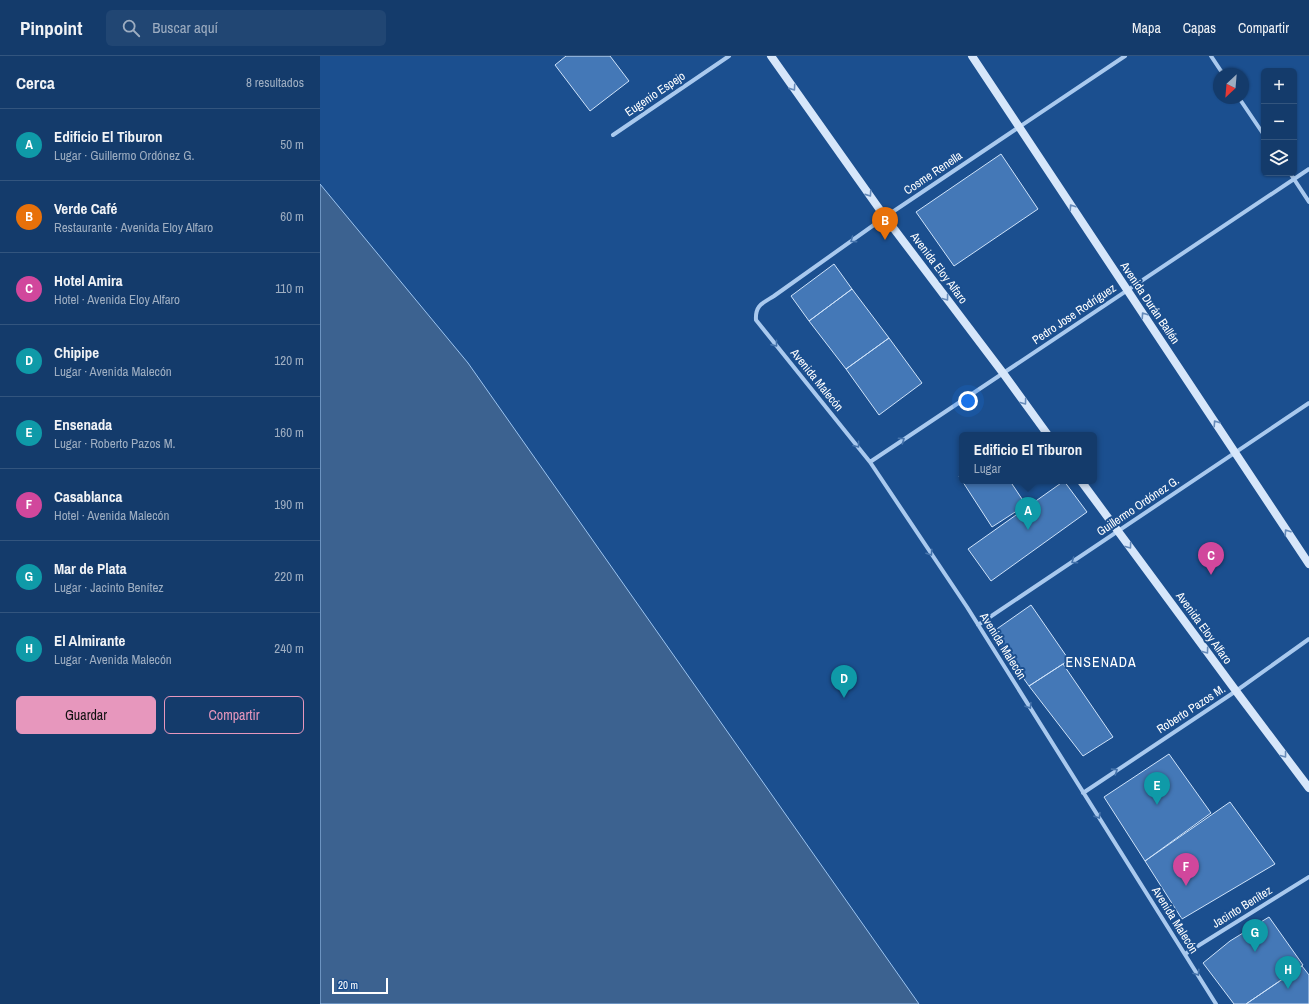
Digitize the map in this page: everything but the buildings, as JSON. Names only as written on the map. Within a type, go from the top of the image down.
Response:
[{"type":"street","name":"Eugenio Espejo","points":[[613,135],[729,56]]},
{"type":"street","name":"Avenida Eloy Alfaro","points":[[771,56],[885,217],[1046,432]]},
{"type":"street","name":"Avenida Durán Ballén","points":[[972,56],[1309,564]]},
{"type":"street","name":"Cosme Renella","points":[[756,311],[760,305],[885,217],[1126,56]]},
{"type":"street","points":[[1211,56],[1219,68]]},
{"type":"street","points":[[1243,104],[1261,131]]},
{"type":"street","name":"Pedro Jose Rodríguez","points":[[870,462],[1309,169]]},
{"type":"street","points":[[1292,176],[1309,202]]},
{"type":"street","name":"Avenida Malecón","points":[[756,311],[756,320],[870,462],[978,626],[1216,1004]]},
{"type":"street","name":"Guillermo Ordónez G.","points":[[978,626],[1309,402]]},
{"type":"street","name":"Avenida Eloy Alfaro","points":[[1084,484],[1309,788]]},
{"type":"street","name":"Roberto Pazos M.","points":[[1083,793],[1236,691],[1309,639]]},
{"type":"street","name":"Jacinto Benítez","points":[[1185,954],[1309,877]]},
{"type":"water","points":[[320,184],[468,363],[919,1004],[320,1004]]},
{"type":"place","name":"Verde Café","points":[[885,240]]},
{"type":"place","name":"Edificio El Tiburon","points":[[1028,530]]},
{"type":"place","name":"Hotel Amira","points":[[1211,575]]},
{"type":"place","name":"Chipipe","points":[[844,698]]},
{"type":"place","name":"Ensenada","points":[[1157,805]]},
{"type":"place","name":"Casablanca","points":[[1186,886]]},
{"type":"place","name":"Mar de Plata","points":[[1255,952]]},
{"type":"place","name":"El Almirante","points":[[1288,989]]},
{"type":"district","name":"ENSENADA","points":[[1101,662]]}]
